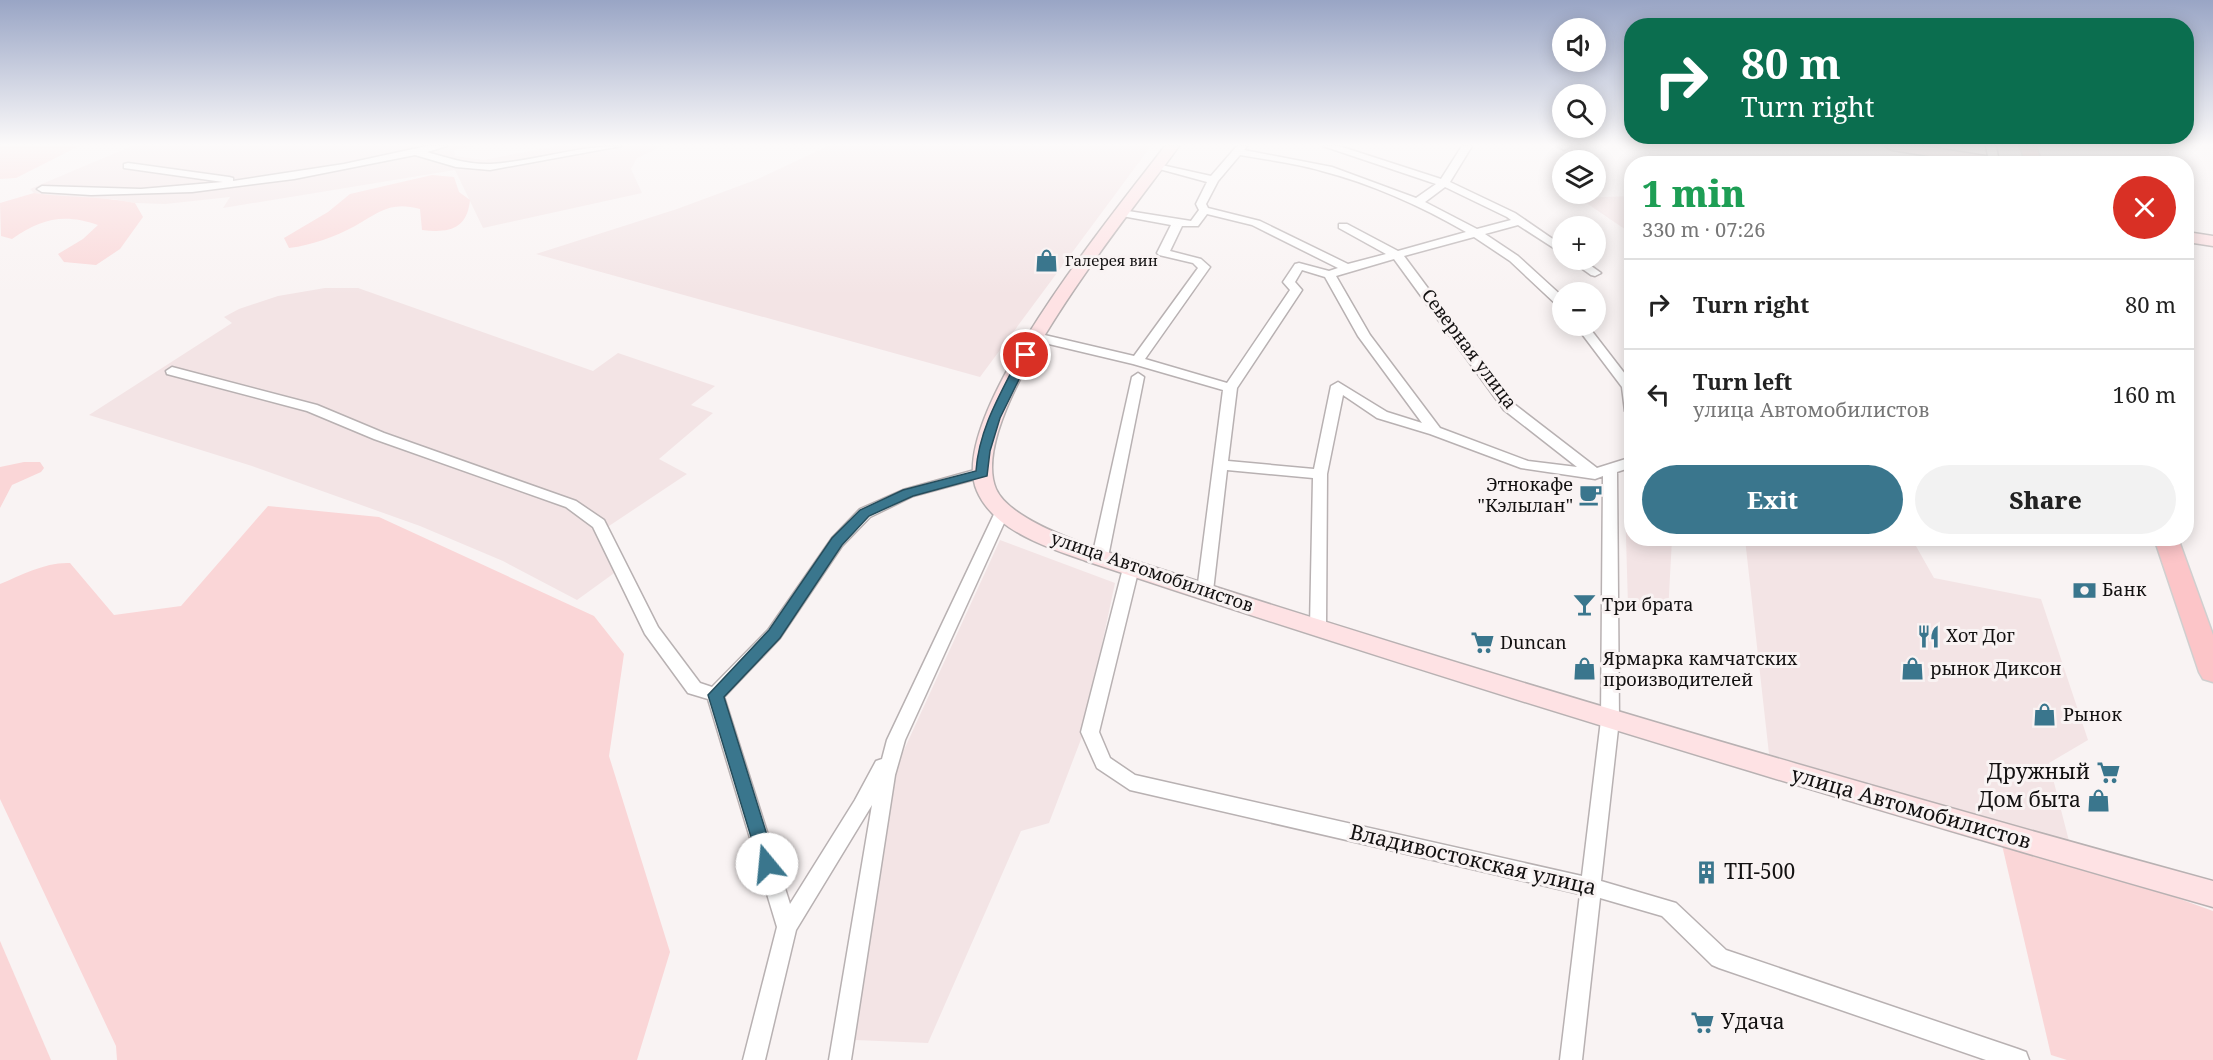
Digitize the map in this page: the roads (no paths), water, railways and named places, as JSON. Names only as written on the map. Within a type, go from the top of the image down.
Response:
[{"type":"main road","points":[[2169,546],[2213,672]]},
{"type":"street","points":[[716,695],[774,634],[837,542],[865,513],[908,493],[982,473],[984,451],[994,418],[1036,337],[1059,299],[1135,195]]},
{"type":"street","points":[[1205,195],[1201,204],[1204,210],[1256,223],[1347,268]]},
{"type":"street","points":[[1400,195],[1418,202],[1476,233],[1552,291]]},
{"type":"street","points":[[1418,202],[1427,195]]},
{"type":"street","points":[[1469,195],[1520,221],[1552,243]]},
{"type":"street","points":[[1122,213],[1194,224],[1204,210]]},
{"type":"street","points":[[1205,591],[1230,388],[1296,290],[1289,282],[1299,266],[1330,275],[1347,268],[1520,221]]},
{"type":"street","points":[[1137,361],[1204,267],[1197,261],[1164,253],[1178,223]]},
{"type":"street","name":"Северная улица","points":[[1343,226],[1397,255],[1509,407],[1602,471]]},
{"type":"street","points":[[2194,238],[2213,240]]},
{"type":"street","points":[[1591,270],[1595,273]]},
{"type":"street","points":[[1330,275],[1338,294],[1360,329],[1435,431]]},
{"type":"street","points":[[1590,336],[1624,382]]},
{"type":"street","points":[[1036,337],[1137,361],[1230,388]]},
{"type":"street","points":[[172,371],[312,408],[379,436],[572,504],[599,524],[651,630],[694,688],[716,695]]},
{"type":"street","points":[[1100,557],[1138,377]]},
{"type":"street","points":[[1318,627],[1320,474],[1338,386],[1382,416],[1435,431],[1527,465],[1602,471],[1624,464]]},
{"type":"street","points":[[1221,465],[1320,474]]},
{"type":"street","points":[[1571,1060],[1610,720],[1602,471]]},
{"type":"street","name":"улица Автомобилистов","points":[[982,473],[987,492],[1003,510],[1034,531],[1131,568],[1610,720],[1975,828],[2213,894]]},
{"type":"street","points":[[754,1060],[787,927],[862,806],[896,740],[1003,510]]},
{"type":"street","name":"Владивостокская улица","points":[[1131,568],[1090,732],[1102,763],[1130,782],[1592,886],[1669,909],[1719,958],[2018,1060]]},
{"type":"street","points":[[716,695],[787,927]]},
{"type":"street","points":[[840,1060],[886,775],[896,740]]},
{"type":"place","name":"Галерея вин","points":[[1047,261]]},
{"type":"place","name":"Этнокафе \"Кэлылан\"","points":[[1591,495]]},
{"type":"place","name":"Банк","points":[[2084,590]]},
{"type":"place","name":"Три брата","points":[[1584,605]]},
{"type":"place","name":"Хот Дог","points":[[1928,636]]},
{"type":"place","name":"Duncan","points":[[1482,643]]},
{"type":"place","name":"Ярмарка камчатских производителей","points":[[1585,669]]},
{"type":"place","name":"рынок Диксон","points":[[1912,669]]},
{"type":"place","name":"Рынок","points":[[2045,715]]},
{"type":"place","name":"Дружный","points":[[2108,772]]},
{"type":"place","name":"Дом быта","points":[[2099,800]]},
{"type":"place","name":"ТП-500","points":[[1706,872]]},
{"type":"place","name":"Удача","points":[[1703,1022]]}]
